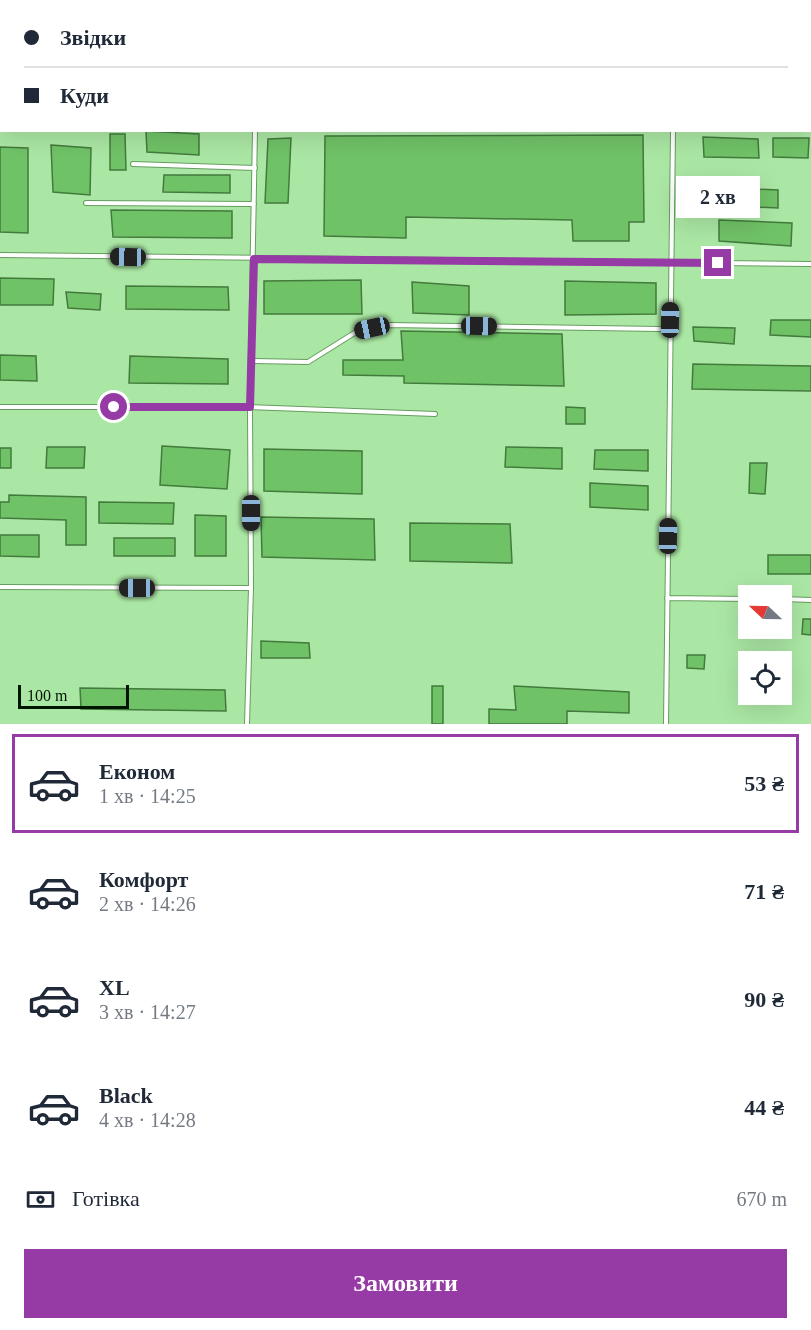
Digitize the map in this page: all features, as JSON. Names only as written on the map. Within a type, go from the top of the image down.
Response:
[{"type":"lane","points":[[248,724],[255,132]]},
{"type":"lane","points":[[666,724],[673,132]]},
{"type":"lane","points":[[133,164],[255,168]]},
{"type":"lane","points":[[86,203],[254,204]]},
{"type":"lane","points":[[0,255],[811,264]]},
{"type":"lane","points":[[252,361],[308,362],[356,332],[389,325],[660,329]]},
{"type":"lane","points":[[0,407],[250,407],[435,414]]},
{"type":"lane","points":[[0,587],[251,588]]},
{"type":"lane","points":[[667,598],[738,599]]},
{"type":"lane","points":[[792,599],[811,600]]},
{"type":"building","points":[[146,132],[199,134],[199,155],[147,152]]},
{"type":"building","points":[[110,134],[125,134],[126,170],[110,170]]},
{"type":"building","points":[[643,135],[644,222],[629,222],[629,241],[573,241],[572,220],[406,217],[406,238],[324,236],[325,136]]},
{"type":"building","points":[[703,137],[758,139],[759,158],[704,157]]},
{"type":"building","points":[[291,138],[288,203],[265,203],[268,139]]},
{"type":"building","points":[[773,138],[809,138],[808,158],[773,157]]},
{"type":"building","points":[[51,145],[91,148],[90,195],[53,192]]},
{"type":"building","points":[[0,147],[28,148],[28,233],[0,232]]},
{"type":"building","points":[[164,175],[230,175],[230,193],[163,192]]},
{"type":"building","points":[[707,187],[778,190],[778,208],[706,205]]},
{"type":"building","points":[[111,210],[232,211],[232,238],[113,237]]},
{"type":"building","points":[[719,220],[792,223],[791,246],[719,241]]},
{"type":"building","points":[[0,278],[54,279],[53,305],[0,305]]},
{"type":"building","points":[[361,280],[362,314],[264,314],[264,281]]},
{"type":"building","points":[[565,281],[656,283],[656,314],[565,315]]},
{"type":"building","points":[[412,282],[469,286],[469,315],[413,313]]},
{"type":"building","points":[[126,286],[228,287],[229,310],[126,309]]},
{"type":"building","points":[[66,292],[101,294],[100,310],[68,308]]},
{"type":"building","points":[[771,320],[811,320],[811,337],[770,335]]},
{"type":"building","points":[[693,327],[735,328],[734,344],[694,341]]},
{"type":"building","points":[[401,331],[562,334],[564,386],[404,383],[404,376],[343,375],[343,360],[403,360]]},
{"type":"building","points":[[0,355],[36,356],[37,381],[0,380]]},
{"type":"building","points":[[130,356],[228,359],[228,384],[129,383]]},
{"type":"building","points":[[693,364],[811,366],[811,391],[692,389]]},
{"type":"building","points":[[566,407],[585,408],[585,424],[566,424]]},
{"type":"building","points":[[162,446],[230,450],[227,489],[160,485]]},
{"type":"building","points":[[47,447],[85,447],[84,468],[46,468]]},
{"type":"building","points":[[506,447],[562,448],[562,469],[505,467]]},
{"type":"building","points":[[0,448],[11,448],[11,468],[0,468]]},
{"type":"building","points":[[264,449],[362,451],[362,494],[264,491]]},
{"type":"building","points":[[595,450],[648,450],[648,471],[594,469]]},
{"type":"building","points":[[750,463],[767,463],[765,494],[749,493]]},
{"type":"building","points":[[590,483],[648,486],[648,510],[590,507]]},
{"type":"building","points":[[9,495],[86,497],[86,545],[66,545],[66,520],[0,518],[0,502],[9,502]]},
{"type":"building","points":[[99,502],[174,503],[173,524],[99,523]]},
{"type":"building","points":[[195,515],[226,516],[226,556],[195,556]]},
{"type":"building","points":[[261,517],[374,519],[375,560],[262,557]]},
{"type":"building","points":[[410,523],[510,524],[512,563],[410,561]]},
{"type":"building","points":[[0,535],[39,535],[39,557],[0,556]]},
{"type":"building","points":[[114,538],[175,538],[175,556],[114,556]]},
{"type":"building","points":[[768,555],[811,555],[811,574],[768,574]]},
{"type":"building","points":[[803,619],[811,619],[811,635],[802,634]]},
{"type":"building","points":[[261,641],[309,643],[310,658],[261,658]]},
{"type":"building","points":[[687,655],[705,655],[704,669],[687,668]]},
{"type":"building","points":[[432,686],[443,686],[443,724],[432,724]]},
{"type":"building","points":[[514,686],[629,692],[629,713],[567,711],[567,724],[489,724],[489,709],[516,710]]},
{"type":"building","points":[[80,688],[225,690],[226,711],[81,709]]},
{"type":"route","points":[[114,407],[250,407],[254,259],[718,263]]}]
